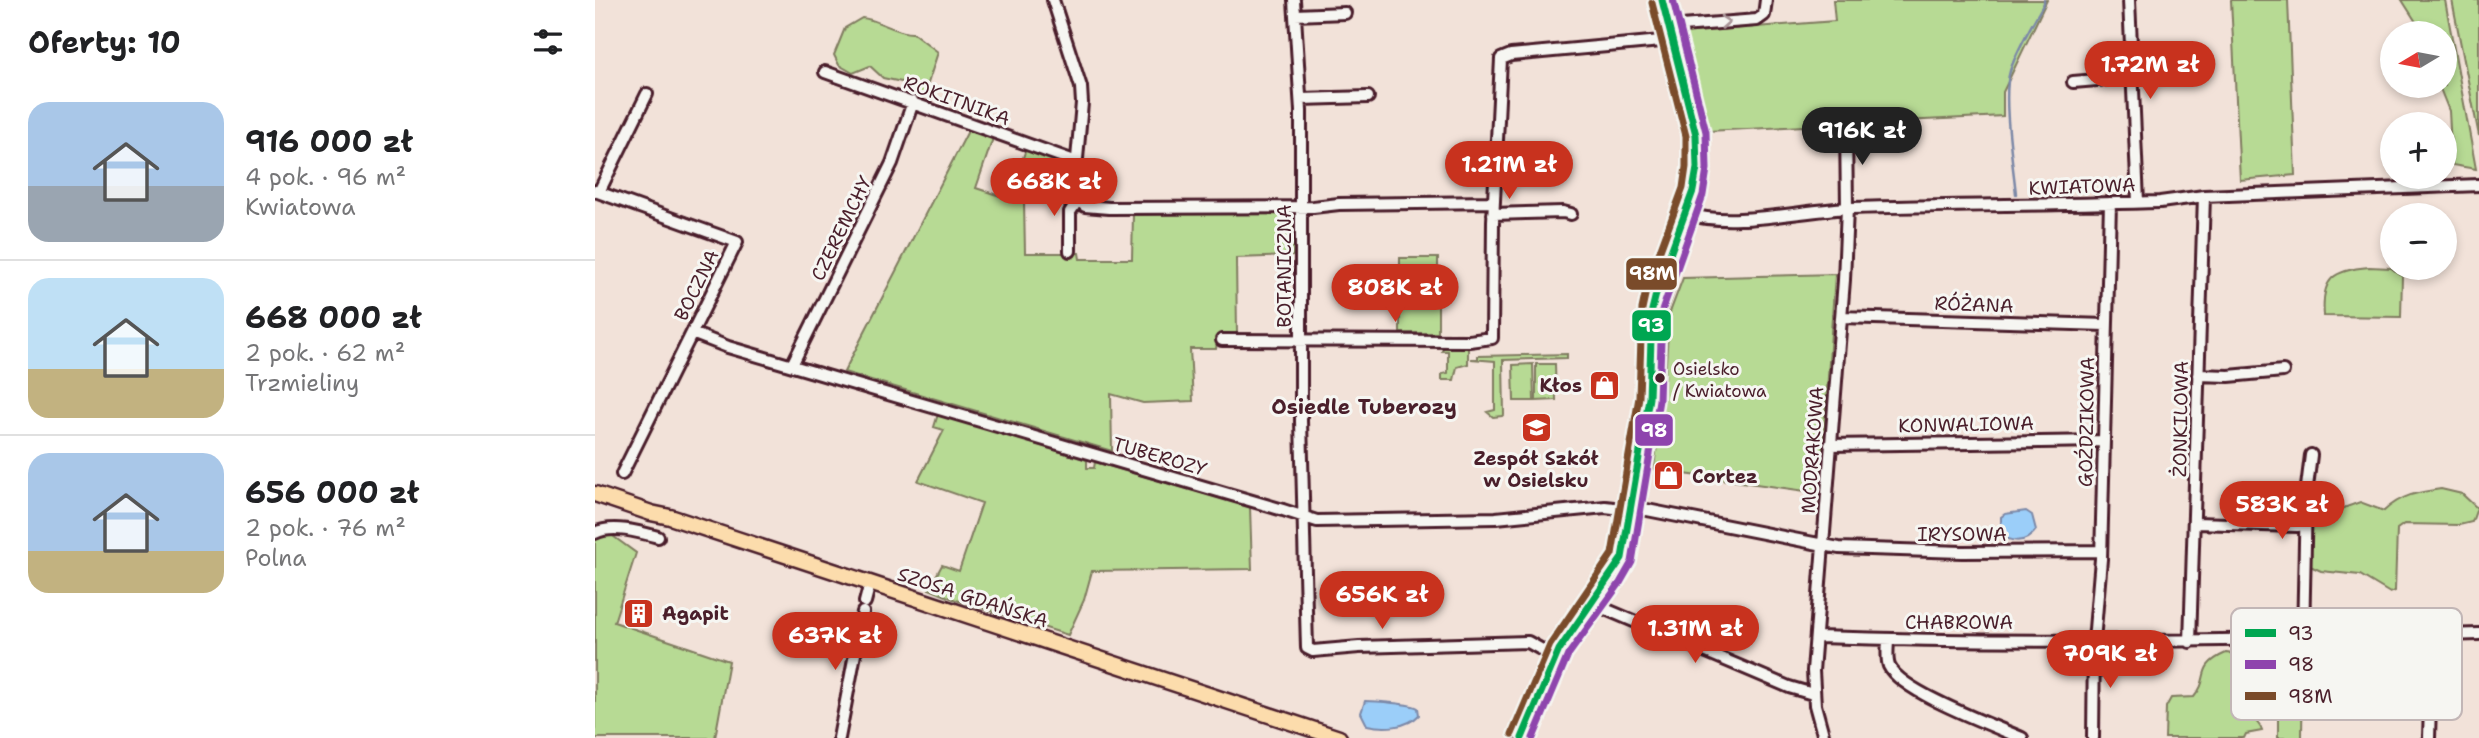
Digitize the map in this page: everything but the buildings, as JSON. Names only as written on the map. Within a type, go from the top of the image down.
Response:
[{"type":"main road","name":"SZOSA GDAŃSKA","points":[[595,494],[682,520],[1339,738]]},
{"type":"street","points":[[1053,0],[1081,88],[1074,192],[1081,203],[1094,208],[1149,209],[1463,201],[1493,208],[1571,214]]},
{"type":"street","name":"BOTANICZNA","points":[[1294,0],[1301,99],[1305,643],[1308,649],[1319,651],[1528,642],[1555,657]]},
{"type":"street","points":[[1521,738],[1565,639],[1622,558],[1649,398],[1652,310],[1686,214],[1696,170],[1697,143],[1662,0]]},
{"type":"street","points":[[1669,27],[1757,20],[1765,15],[1766,0]]},
{"type":"street","points":[[2129,0],[2138,202]]},
{"type":"street","points":[[1295,15],[1345,13]]},
{"type":"street","points":[[1222,340],[1469,341],[1492,338],[1493,208],[1501,59],[1511,55],[1672,40]]},
{"type":"street","name":"ROKITNIKA","points":[[825,72],[1077,162]]},
{"type":"street","points":[[2073,82],[2133,77]]},
{"type":"street","name":"BOCZNA","points":[[622,474],[737,242],[597,191],[647,94]]},
{"type":"street","points":[[1301,99],[1368,97]]},
{"type":"street","name":"CZEREMCHY","points":[[792,365],[893,163],[913,102]]},
{"type":"street","name":"MODRAKOWA","points":[[1824,738],[1814,694],[1841,317],[1847,208],[1846,127]]},
{"type":"street","name":"KWIATOWA","points":[[1686,214],[1700,217],[1748,217],[1795,215],[1847,208],[2138,202],[2204,196],[2479,185]]},
{"type":"street","name":"ŻONKILOWA","points":[[2190,642],[2204,196]]},
{"type":"street","points":[[1070,251],[1070,212],[1081,203]]},
{"type":"street","name":"GOŹDZIKOWA","points":[[2092,738],[2094,641],[2101,551],[2110,203]]},
{"type":"street","name":"RÓŻANA","points":[[1841,317],[2106,325]]},
{"type":"street","name":"TUBEROZY","points":[[692,333],[728,347],[1315,521],[1496,518],[1605,507],[1631,509]]},
{"type":"street","points":[[2198,375],[2229,376],[2283,371]]},
{"type":"street","name":"KONWALIOWA","points":[[1830,444],[2103,441]]},
{"type":"street","points":[[2304,608],[2306,495],[2311,455]]},
{"type":"street","points":[[2195,523],[2298,526],[2302,478]]},
{"type":"street","name":"IRYSOWA","points":[[1631,509],[1823,545],[1896,551],[2101,551]]},
{"type":"street","points":[[595,533],[614,529],[658,537]]},
{"type":"street","points":[[839,738],[870,583]]},
{"type":"street","points":[[1591,603],[1789,687],[1814,694]]},
{"type":"street","name":"CHABROWA","points":[[1817,637],[2231,641]]},
{"type":"street","points":[[1888,639],[1888,664],[1902,682],[2022,738]]},
{"type":"street","points":[[2429,738],[2430,720]]},
{"type":"green space","points":[[1833,0],[2047,0],[2003,92],[2003,116],[1707,131],[1679,33],[1835,21]]},
{"type":"green space","points":[[2231,0],[2288,0],[2295,175],[2240,180]]},
{"type":"green space","points":[[2402,0],[2445,0],[2449,21],[2415,21]]},
{"type":"green space","points":[[2452,0],[2479,0],[2479,136],[2457,21]]},
{"type":"green space","points":[[862,18],[913,33],[938,52],[923,99],[906,83],[883,78],[870,66],[853,73],[839,65],[834,55],[845,28]]},
{"type":"green space","points":[[2457,65],[2476,169],[2457,166],[2457,112],[2449,111],[2444,98],[2457,98]]},
{"type":"green space","points":[[969,129],[993,138],[976,188],[1009,199],[1026,149],[1058,162],[1065,170],[1062,200],[1024,201],[1025,253],[1079,253],[1080,259],[1132,259],[1133,215],[1284,212],[1295,218],[1293,256],[1236,258],[1237,335],[1218,336],[1216,349],[1190,349],[1193,401],[1143,403],[1111,394],[1112,451],[844,372]]},
{"type":"green space","points":[[1400,258],[1438,258],[1438,333],[1400,333]]},
{"type":"green space","points":[[2357,268],[2380,268],[2380,280],[2402,280],[2401,317],[2324,316],[2327,285],[2338,274]]},
{"type":"green space","points":[[1835,274],[1820,493],[1656,470],[1654,467],[1664,397],[1669,315],[1683,278]]},
{"type":"green space","points":[[1669,288],[1674,292],[1666,316],[1662,372],[1657,353],[1656,324],[1661,293],[1667,293]]},
{"type":"green space","points":[[1443,347],[1468,347],[1468,364],[1457,367],[1454,380],[1442,380],[1442,374],[1448,373],[1448,351],[1442,351]]},
{"type":"green space","points":[[1567,354],[1567,358],[1503,360],[1504,414],[1493,417],[1487,412],[1495,410],[1495,361],[1471,359],[1478,359],[1478,356]]},
{"type":"green space","points":[[1533,364],[1534,401],[1514,401],[1513,365]]},
{"type":"green space","points":[[1536,364],[1555,364],[1556,400],[1536,401]]},
{"type":"green space","points":[[938,414],[1087,460],[1087,468],[1094,468],[1095,462],[1250,507],[1252,569],[1092,571],[1084,600],[1068,635],[929,589],[942,565],[959,571],[982,503],[918,481],[944,430],[934,427]]},
{"type":"green space","points":[[2441,489],[2462,494],[2477,508],[2472,522],[2459,525],[2404,524],[2397,529],[2395,591],[2390,593],[2360,575],[2321,571],[2308,565],[2309,525],[2320,512],[2338,510],[2360,502],[2384,511],[2410,495]]},
{"type":"green space","points":[[610,534],[636,553],[614,622],[729,661],[715,738],[595,738],[595,540]]},
{"type":"green space","points":[[2231,654],[2231,720],[2255,720],[2262,731],[2246,734],[2244,738],[2165,738],[2166,707],[2171,698],[2194,697],[2202,684],[2206,668],[2216,658]]},
{"type":"green space","points":[[2278,720],[2302,720],[2302,738],[2278,738]]},
{"type":"water","points":[[2026,511],[2032,515],[2036,530],[2024,540],[2008,539],[2001,528],[2001,517]]},
{"type":"water","points":[[1365,701],[1418,708],[1419,715],[1408,723],[1395,726],[1367,725],[1361,713]]},
{"type":"waterway","points":[[2016,194],[2009,131],[2008,83],[2017,53],[2044,0]]},
{"type":"transit line","name":"93","points":[[1522,738],[1559,650],[1622,558],[1649,398],[1652,310],[1693,191],[1697,168],[1696,135],[1662,0]]},
{"type":"transit line","name":"98","points":[[1533,738],[1568,655],[1632,562],[1659,400],[1662,311],[1703,195],[1707,169],[1706,132],[1673,0]]},
{"type":"transit line","name":"98M","points":[[1512,734],[1550,645],[1612,554],[1639,397],[1642,309],[1647,286],[1683,188],[1686,136],[1652,3]]},
{"type":"place","name":"Osielsko / Kwiatowa","points":[[1660,378]]},
{"type":"place","name":"Kłos","points":[[1605,385]]},
{"type":"place","name":"Zespół Szkół w Osielsku","points":[[1536,427]]},
{"type":"place","name":"Cortez","points":[[1669,476]]},
{"type":"place","name":"Agapit","points":[[639,613]]},
{"type":"district","name":"Osiedle Tuberozy","points":[[1364,407]]}]
